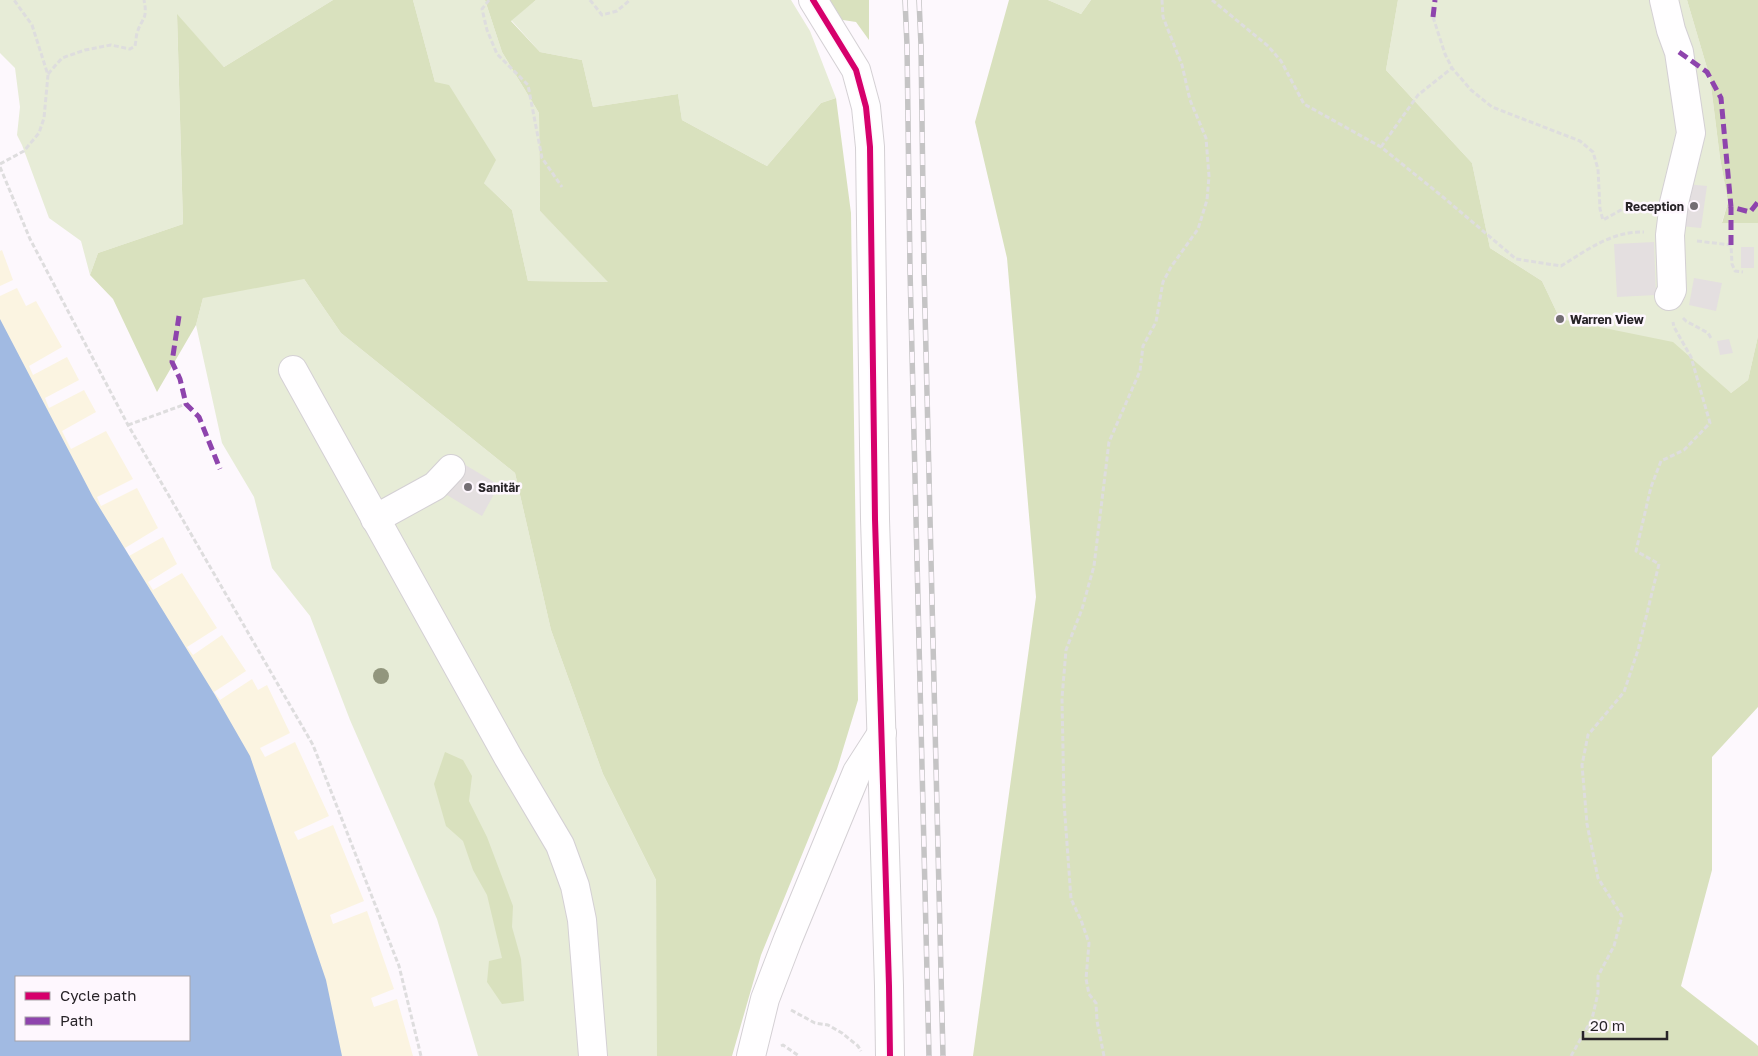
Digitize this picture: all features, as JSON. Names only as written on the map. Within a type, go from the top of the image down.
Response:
[{"type":"street","points":[[813,0],[856,70],[866,106],[869,138],[875,519],[890,1056]]},
{"type":"street","points":[[1664,0],[1671,30],[1679,52],[1691,133],[1674,204],[1670,235],[1672,290],[1669,296]]},
{"type":"street","points":[[293,370],[508,758],[560,846],[575,886],[582,920],[593,1056]]},
{"type":"street","points":[[375,519],[435,486],[451,469]]},
{"type":"street","points":[[751,1056],[765,999],[788,939],[857,772],[882,733]]},
{"type":"path","points":[[14,0],[32,25],[48,75],[44,118],[39,133],[24,151],[0,166],[30,239],[128,425],[313,745],[398,966],[421,1056]]},
{"type":"path","points":[[48,75],[62,58],[85,50],[111,45],[130,49],[135,46],[137,32],[145,20],[146,8],[144,0]]},
{"type":"path","points":[[489,0],[482,9],[487,30],[497,54],[528,85],[542,158],[562,187]]},
{"type":"path","points":[[590,0],[602,15],[617,11],[630,0]]},
{"type":"path","points":[[1104,1056],[1096,1021],[1096,1003],[1089,994],[1086,979],[1089,943],[1071,899],[1064,802],[1062,698],[1066,650],[1082,609],[1094,566],[1108,442],[1140,371],[1143,346],[1156,322],[1163,282],[1171,267],[1198,229],[1208,200],[1209,176],[1206,138],[1190,100],[1182,65],[1163,17],[1162,0]]},
{"type":"path","points":[[1212,0],[1268,46],[1281,61],[1304,104],[1381,146],[1516,258],[1561,266],[1596,245],[1626,233],[1642,232],[1670,235]]},
{"type":"path","points":[[1433,17],[1445,54],[1452,68],[1471,90],[1492,106],[1580,141],[1593,152],[1598,169],[1600,209],[1603,220],[1628,206],[1674,204]]},
{"type":"path","points":[[1381,146],[1418,95],[1452,68]]},
{"type":"path","points":[[1701,242],[1731,245],[1732,264],[1735,271],[1744,272]]},
{"type":"path","points":[[1571,1056],[1592,1019],[1598,993],[1598,976],[1614,946],[1622,916],[1598,878],[1587,824],[1582,765],[1588,735],[1624,692],[1640,641],[1660,564],[1636,551],[1652,487],[1661,461],[1684,450],[1710,423],[1691,357],[1674,327],[1669,296]]},
{"type":"path","points":[[128,425],[186,404]]},
{"type":"path","points":[[765,999],[795,1011],[815,1023],[828,1025],[842,1033],[858,1046],[864,1056]]},
{"type":"green space","points":[[0,0],[333,0],[224,67],[177,15],[183,224],[98,253],[90,275],[81,241],[49,218],[17,135],[20,107],[15,68],[0,53]]},
{"type":"green space","points":[[333,0],[413,0],[435,82],[449,85],[496,160],[484,183],[512,210],[528,281],[608,282],[540,211],[539,113],[502,52],[485,0],[536,0],[511,21],[540,52],[582,60],[593,107],[678,94],[682,120],[767,166],[821,103],[836,98],[851,213],[858,700],[837,769],[761,955],[732,1056],[657,1056],[656,880],[603,774],[551,630],[515,473],[341,333],[304,279],[203,298],[196,325],[157,392],[113,299],[90,275],[98,253],[183,224],[177,14],[224,67]]},
{"type":"green space","points":[[413,0],[485,0],[502,52],[539,113],[540,211],[609,282],[528,281],[512,210],[484,183],[435,82]]},
{"type":"green space","points":[[536,0],[791,0],[810,31],[836,98],[821,103],[767,166],[682,120],[678,94],[593,107],[582,60],[540,52],[511,20]]},
{"type":"green space","points":[[819,0],[869,0],[869,40],[856,22],[830,18]]},
{"type":"green space","points":[[1009,0],[1048,0],[1081,14],[1091,0],[1398,0],[1386,70],[1472,163],[1490,248],[1542,281],[1560,319],[1673,342],[1731,393],[1748,380],[1758,336],[1758,707],[1712,757],[1712,870],[1681,986],[1756,1044],[1758,1046],[1758,1056],[973,1056],[1036,597],[1007,258],[975,122]]},
{"type":"green space","points":[[1048,0],[1091,0],[1081,14]]},
{"type":"green space","points":[[1398,0],[1687,0],[1710,78],[1720,158],[1728,202],[1722,222],[1758,223],[1758,336],[1748,380],[1731,393],[1560,319],[1542,281],[1490,248],[1472,163],[1386,70]]},
{"type":"green space","points":[[1687,0],[1758,0],[1758,223],[1722,223],[1728,202],[1720,158],[1710,78]]},
{"type":"green space","points":[[234,263],[304,279],[341,333],[515,473],[551,630],[603,774],[656,880],[659,1056],[478,1056],[437,919],[350,720],[310,616],[272,568],[254,497],[222,443],[196,325],[203,298]]},
{"type":"green space","points":[[445,752],[463,760],[472,776],[469,801],[487,837],[513,906],[512,927],[521,959],[524,1001],[502,1004],[487,982],[489,961],[502,958],[487,895],[473,870],[463,841],[446,826],[434,784]]},
{"type":"sand","points":[[2,250],[13,280],[0,286],[0,251]]},
{"type":"sand","points":[[17,288],[26,306],[36,301],[62,347],[29,366],[33,375],[67,357],[79,380],[45,398],[49,408],[84,390],[96,412],[62,431],[71,449],[106,431],[133,479],[97,497],[101,506],[137,488],[158,528],[125,548],[129,556],[163,537],[177,564],[148,582],[153,590],[182,573],[217,628],[187,647],[193,655],[222,635],[246,671],[214,692],[220,700],[252,679],[258,690],[267,685],[290,733],[260,748],[265,757],[295,742],[329,816],[294,832],[298,840],[333,825],[364,901],[330,915],[333,924],[367,911],[394,989],[371,998],[374,1007],[397,999],[413,1056],[0,1056],[0,296]]},
{"type":"water","points":[[0,319],[93,497],[215,695],[250,756],[326,980],[342,1056],[0,1056]]},
{"type":"building","name":"Reception","points":[[1686,184],[1707,186],[1701,228],[1681,226]]},
{"type":"building","points":[[1654,242],[1656,295],[1617,297],[1614,244]]},
{"type":"building","points":[[1741,247],[1754,247],[1754,268],[1741,268]]},
{"type":"building","points":[[1694,278],[1722,283],[1716,311],[1689,305]]},
{"type":"building","points":[[1729,339],[1733,353],[1720,355],[1717,341]]},
{"type":"building","name":"Sanitär","points":[[457,460],[499,485],[482,516],[437,489]]},
{"type":"railway","points":[[905,0],[929,1056]]},
{"type":"railway","points":[[919,0],[943,1056]]},
{"type":"marked path","points":[[1433,17],[1435,0]]},
{"type":"marked path","points":[[1679,52],[1707,72],[1721,98],[1731,207],[1750,212],[1758,202]]},
{"type":"marked path","points":[[1731,207],[1731,245]]},
{"type":"marked path","points":[[179,316],[172,362],[180,379],[186,404],[199,417],[220,469]]},
{"type":"cycle path","points":[[813,0],[856,70],[866,107],[870,147],[875,519],[890,1056]]},
{"type":"place","name":"Reception","points":[[1694,206]]},
{"type":"place","name":"Warren View","points":[[1560,319]]},
{"type":"place","name":"Sanitär","points":[[468,487]]}]
